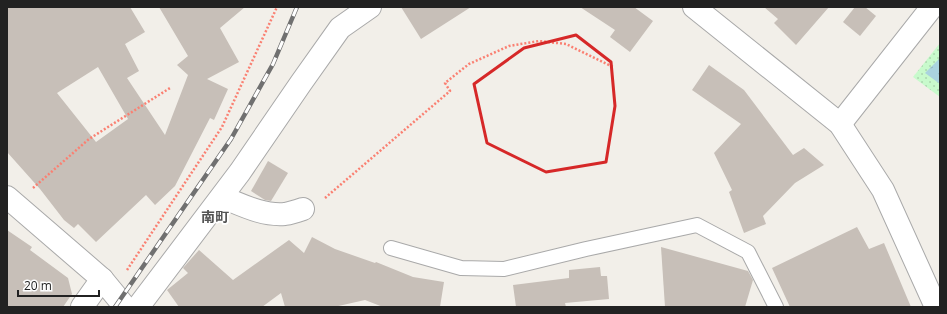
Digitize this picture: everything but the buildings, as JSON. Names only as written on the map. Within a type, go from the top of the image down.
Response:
[{"type":"street","points":[[138,307],[222,197],[300,83],[340,28],[370,7]]},
{"type":"street","points":[[694,7],[840,124],[883,190],[936,307]]},
{"type":"street","points":[[840,124],[932,7]]},
{"type":"street","points":[[222,197],[249,209],[266,213],[285,214],[303,209]]},
{"type":"street","points":[[11,200],[105,284],[124,307]]},
{"type":"street","points":[[82,307],[105,284]]},
{"type":"lane","points":[[391,248],[461,268],[504,269],[586,249],[697,225],[748,252],[776,307]]},
{"type":"path","points":[[105,284],[128,268],[222,127],[277,7]]},
{"type":"path","points":[[303,209],[322,200],[450,90],[445,83],[469,64],[509,46],[539,41],[566,44],[613,67]]},
{"type":"path","points":[[11,200],[89,140],[170,88]]},
{"type":"highlighted area","points":[[576,35],[611,62],[615,106],[606,162],[546,172],[487,143],[474,84],[524,48]]},
{"type":"green space","points":[[940,43],[940,97],[913,77]]},
{"type":"water","points":[[940,58],[940,84],[925,73]]},
{"type":"railway","points":[[115,307],[231,139],[273,64],[297,7]]},
{"type":"district","name":"南町","points":[[215,216]]}]
